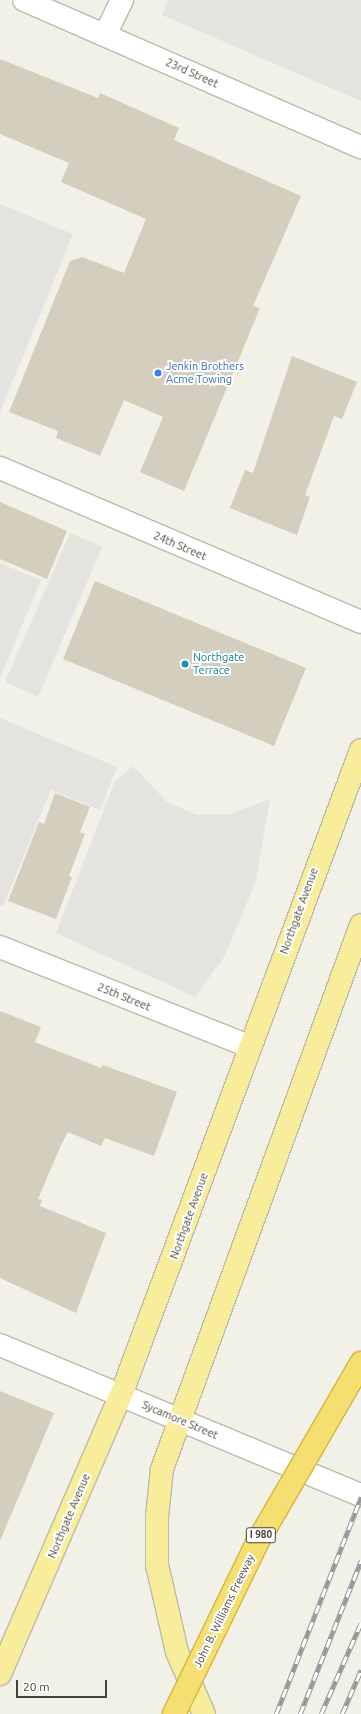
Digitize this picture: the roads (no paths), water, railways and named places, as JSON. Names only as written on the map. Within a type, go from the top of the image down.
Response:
[{"type":"highway","name":"John B. Williams Freeway","points":[[174,1714],[258,1541],[361,1363]]},
{"type":"main road","name":"Northgate Avenue","points":[[0,1674],[121,1395],[183,1236],[249,1046],[361,750]]},
{"type":"main road","points":[[204,1714],[177,1652],[156,1565],[162,1469],[361,925]]},
{"type":"street","name":"23rd Street","points":[[24,0],[361,147]]},
{"type":"street","points":[[105,35],[122,0]]},
{"type":"street","name":"24th Street","points":[[0,468],[361,622]]},
{"type":"street","name":"25th Street","points":[[0,947],[249,1046]]},
{"type":"street","name":"Sycamore Street","points":[[0,1345],[361,1495]]},
{"type":"railway","points":[[276,1714],[361,1497]]},
{"type":"railway","points":[[300,1714],[361,1561]]},
{"type":"railway","points":[[321,1714],[361,1623]]},
{"type":"railway","points":[[342,1714],[361,1670]]},
{"type":"place","name":"Jenkin Brothers Acme Towing","points":[[158,373]]},
{"type":"place","name":"Northgate Terrace","points":[[185,664]]}]
